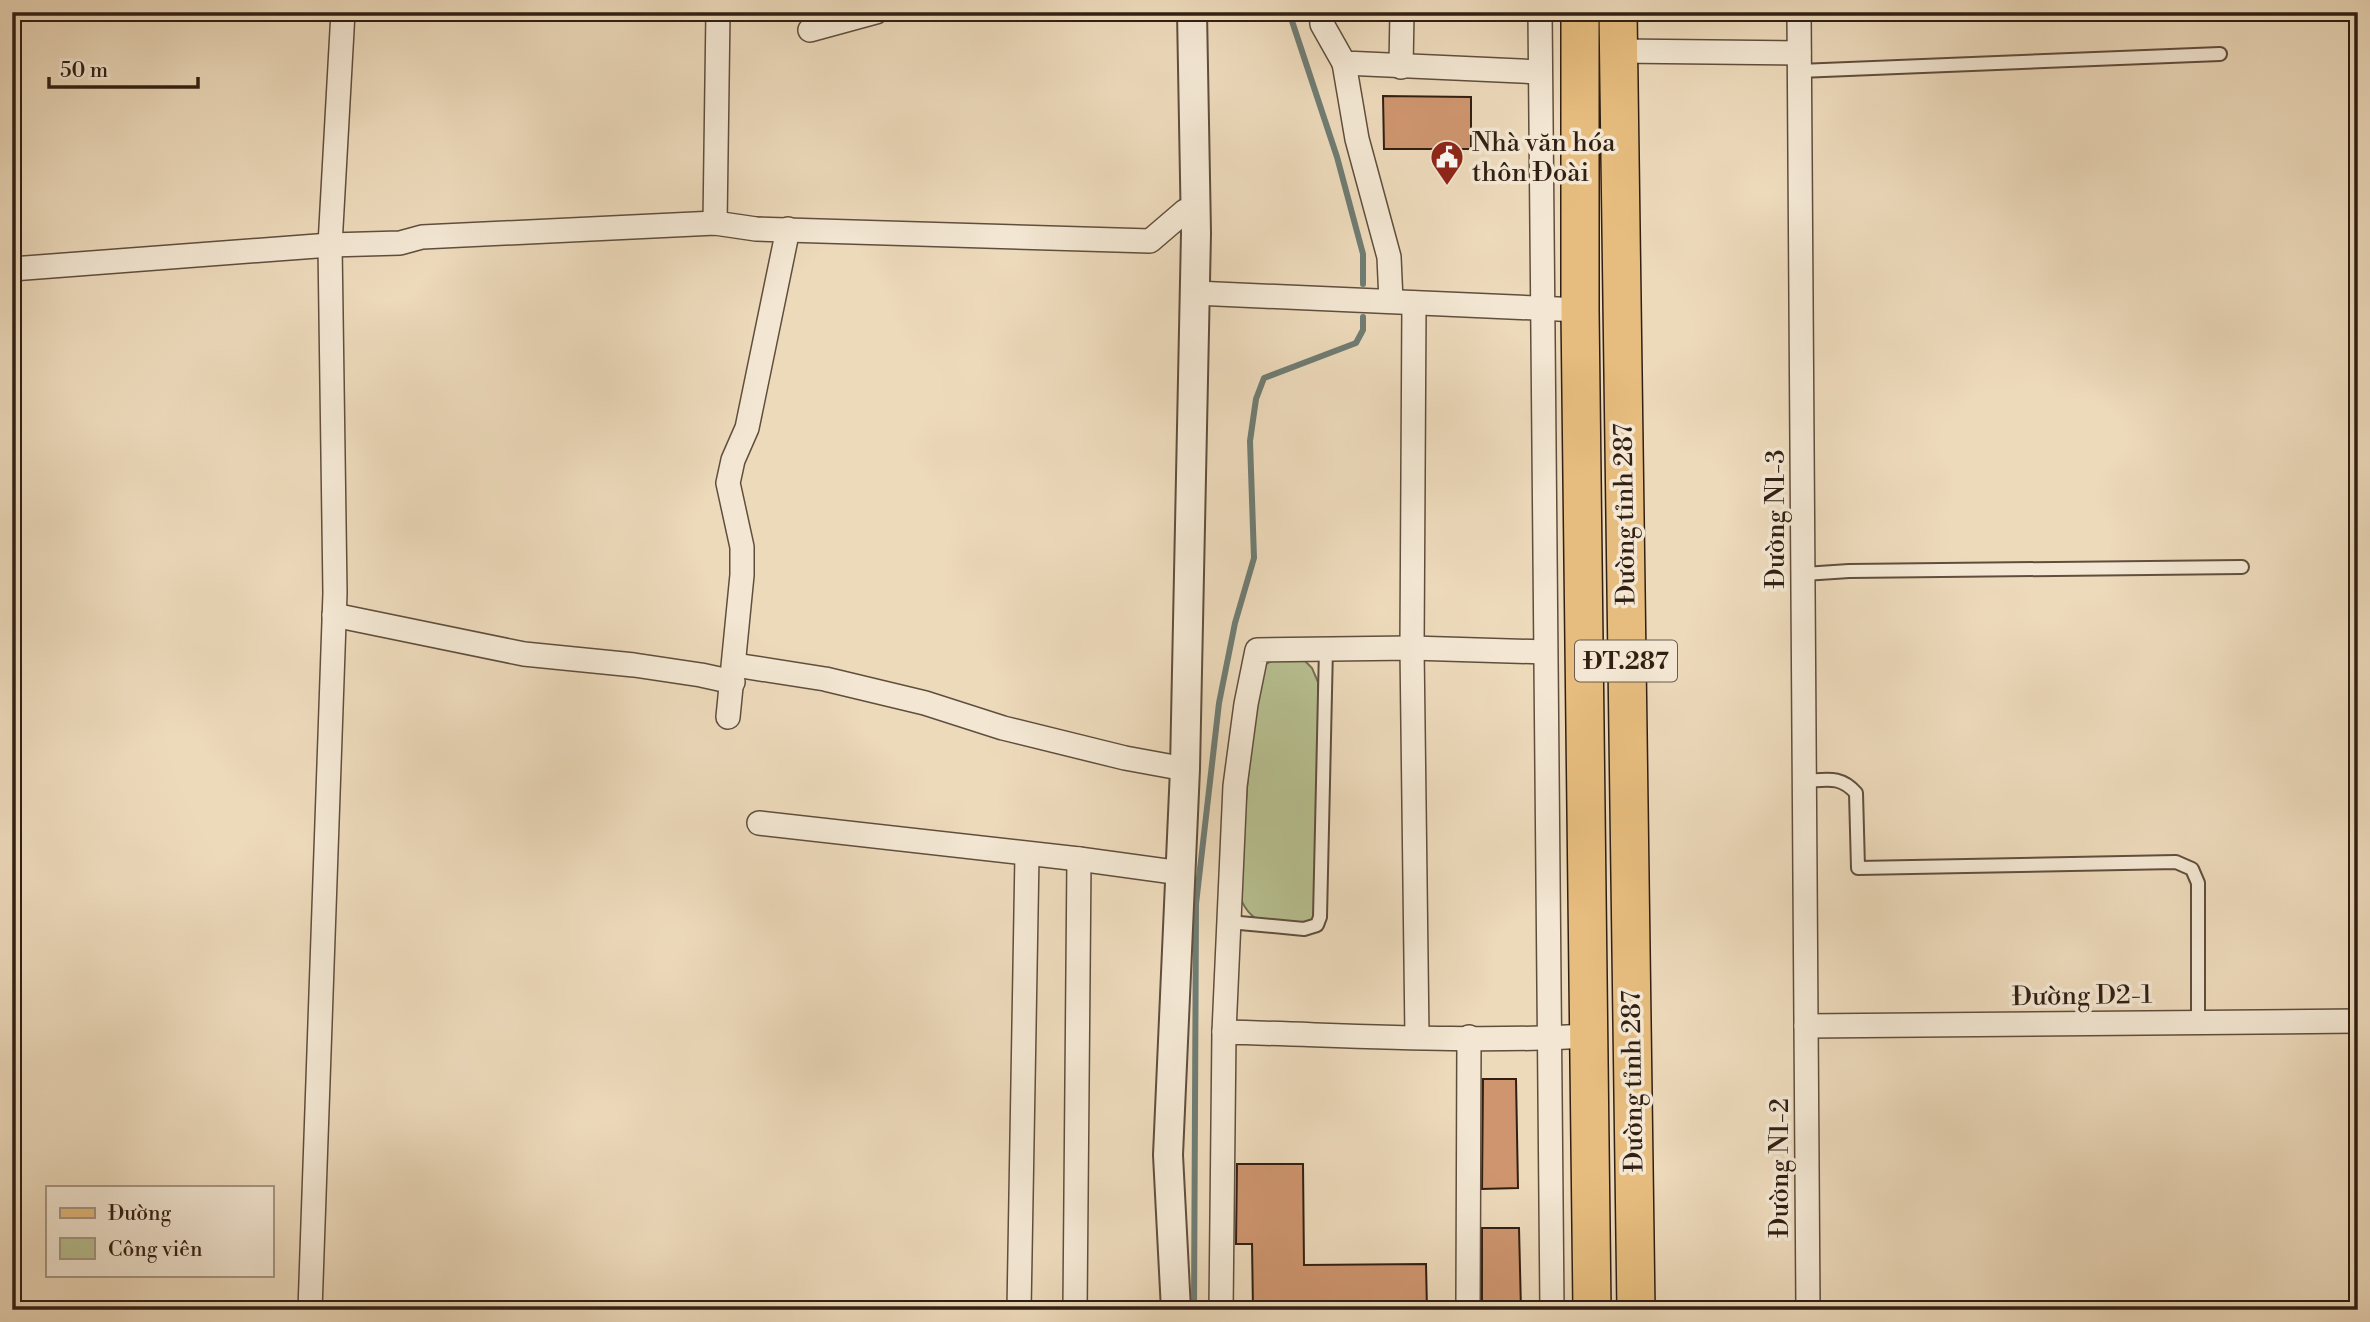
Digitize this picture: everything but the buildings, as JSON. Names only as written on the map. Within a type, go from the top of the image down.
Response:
[{"type":"main road","name":"Đường tỉnh 287","points":[[1580,12],[1580,310],[1592,1310]]},
{"type":"main road","name":"Đường tỉnh 287","points":[[1618,12],[1636,1310]]},
{"type":"street","points":[[310,1310],[334,615],[330,245],[343,12]]},
{"type":"street","points":[[715,223],[718,12]]},
{"type":"street","points":[[810,30],[876,12]]},
{"type":"street","points":[[1176,1310],[1168,1155],[1185,769],[1195,293],[1192,12]]},
{"type":"street","points":[[1321,12],[1322,24],[1344,63],[1357,139],[1389,257],[1391,301]]},
{"type":"street","points":[[1401,67],[1402,12]]},
{"type":"street","points":[[1540,12],[1552,1310]]},
{"type":"street","name":"Đường N1-3","points":[[1799,12],[1806,1026]]},
{"type":"street","points":[[1619,51],[1799,62]]},
{"type":"street","points":[[1344,63],[1540,72]]},
{"type":"street","points":[[12,269],[330,245],[400,243],[422,237],[715,223],[756,229],[1150,241],[1185,211],[1195,209]]},
{"type":"street","points":[[728,717],[742,575],[741,547],[728,483],[733,460],[747,428],[788,229]]},
{"type":"street","points":[[1195,293],[1580,310]]},
{"type":"street","points":[[1414,303],[1412,648],[1417,1037]]},
{"type":"street","points":[[334,615],[524,654],[634,664],[702,675],[825,679],[925,703],[1003,728],[1111,755],[1185,769]]},
{"type":"street","points":[[1221,1310],[1224,1032],[1235,786],[1246,704],[1257,650],[1412,648],[1545,652]]},
{"type":"street","points":[[759,823],[1181,873]]},
{"type":"street","points":[[1019,1310],[1027,855]]},
{"type":"street","points":[[1075,1310],[1079,859]]},
{"type":"street","name":"Đường D2-1","points":[[1806,1026],[2358,1021]]},
{"type":"street","name":"Đường N1-2","points":[[1806,1026],[1808,1310]]},
{"type":"street","points":[[1224,1032],[1417,1037],[1587,1036]]},
{"type":"street","points":[[1468,1310],[1469,1037]]},
{"type":"lane","points":[[1799,62],[2220,54]]},
{"type":"lane","points":[[1804,574],[1849,571],[2242,567]]},
{"type":"lane","points":[[1228,922],[1304,929],[1317,925],[1320,917],[1326,649]]},
{"type":"lane","points":[[1804,781],[1837,780],[1848,784],[1856,793],[1858,868],[2176,862],[2192,869],[2198,883],[2198,1022]]},
{"type":"green space","points":[[1273,660],[1305,661],[1312,668],[1318,682],[1321,908],[1311,926],[1268,924],[1259,920],[1244,906],[1239,894],[1250,749],[1263,666]]},
{"type":"waterway","points":[[1289,12],[1337,157],[1363,254],[1363,284]]},
{"type":"waterway","points":[[1194,1310],[1196,904],[1219,703],[1235,623],[1254,558],[1250,441],[1256,399],[1264,378],[1356,343],[1363,330],[1363,317]]},
{"type":"place","name":"Nhà văn hóa thôn Đoài","points":[[1447,187]]}]
